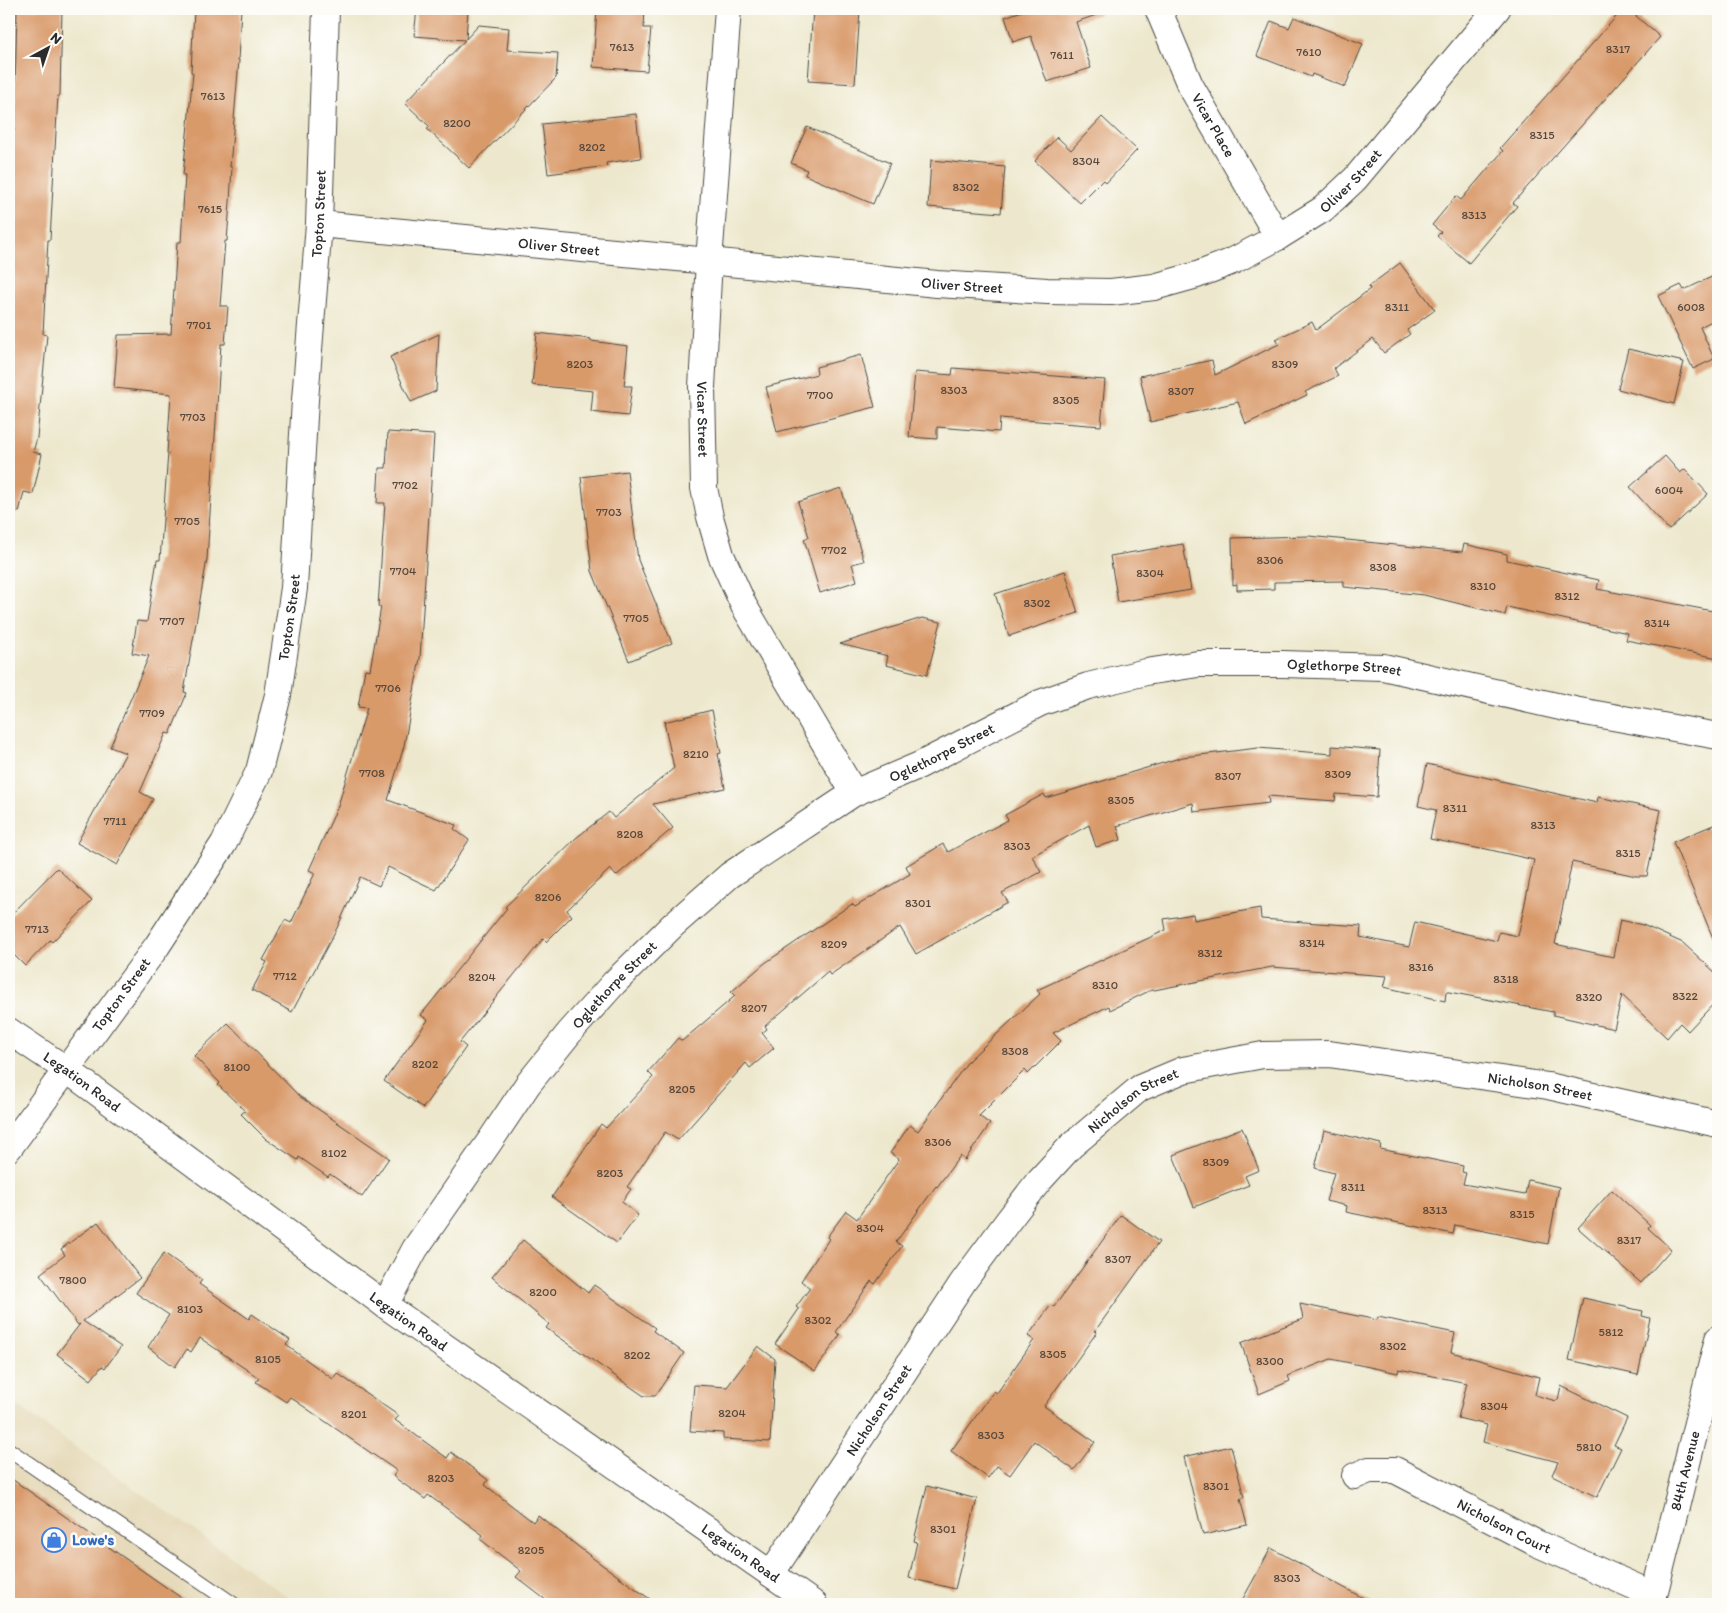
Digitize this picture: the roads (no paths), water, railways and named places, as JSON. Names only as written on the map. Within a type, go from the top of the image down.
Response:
[{"type":"street","name":"Topton Street","points":[[9,1148],[157,946],[219,851],[259,771],[278,695],[294,588],[305,400],[319,224],[326,9]]},
{"type":"street","name":"Vicar Street","points":[[728,9],[709,261],[702,396],[704,488],[710,517],[722,555],[744,606],[854,793]]},
{"type":"street","name":"Vicar Place","points":[[1158,9],[1190,85],[1278,237]]},
{"type":"street","name":"Oliver Street","points":[[319,224],[937,284],[1047,291],[1111,292],[1154,287],[1197,275],[1233,261],[1323,210],[1355,180],[1497,9]]},
{"type":"street","name":"Oglethorpe Street","points":[[385,1305],[415,1249],[528,1084],[570,1032],[614,983],[673,925],[730,875],[854,793],[920,765],[1040,703],[1088,686],[1146,672],[1198,664],[1383,667],[1574,710],[1718,736]]},
{"type":"street","name":"Legation Road","points":[[9,1031],[67,1070],[385,1305],[814,1604]]},
{"type":"street","name":"Nicholson Street","points":[[771,1574],[963,1282],[1008,1221],[1038,1182],[1071,1146],[1140,1088],[1183,1070],[1263,1056],[1329,1054],[1548,1086],[1718,1124]]},
{"type":"street","name":"84th Avenue","points":[[1652,1600],[1718,1339]]},
{"type":"street","name":"Nicholson Court","points":[[1354,1476],[1369,1470],[1395,1470],[1652,1600]]},
{"type":"lane","points":[[9,1450],[233,1604]]},
{"type":"place","name":"Lowe's","points":[[54,1540]]}]
